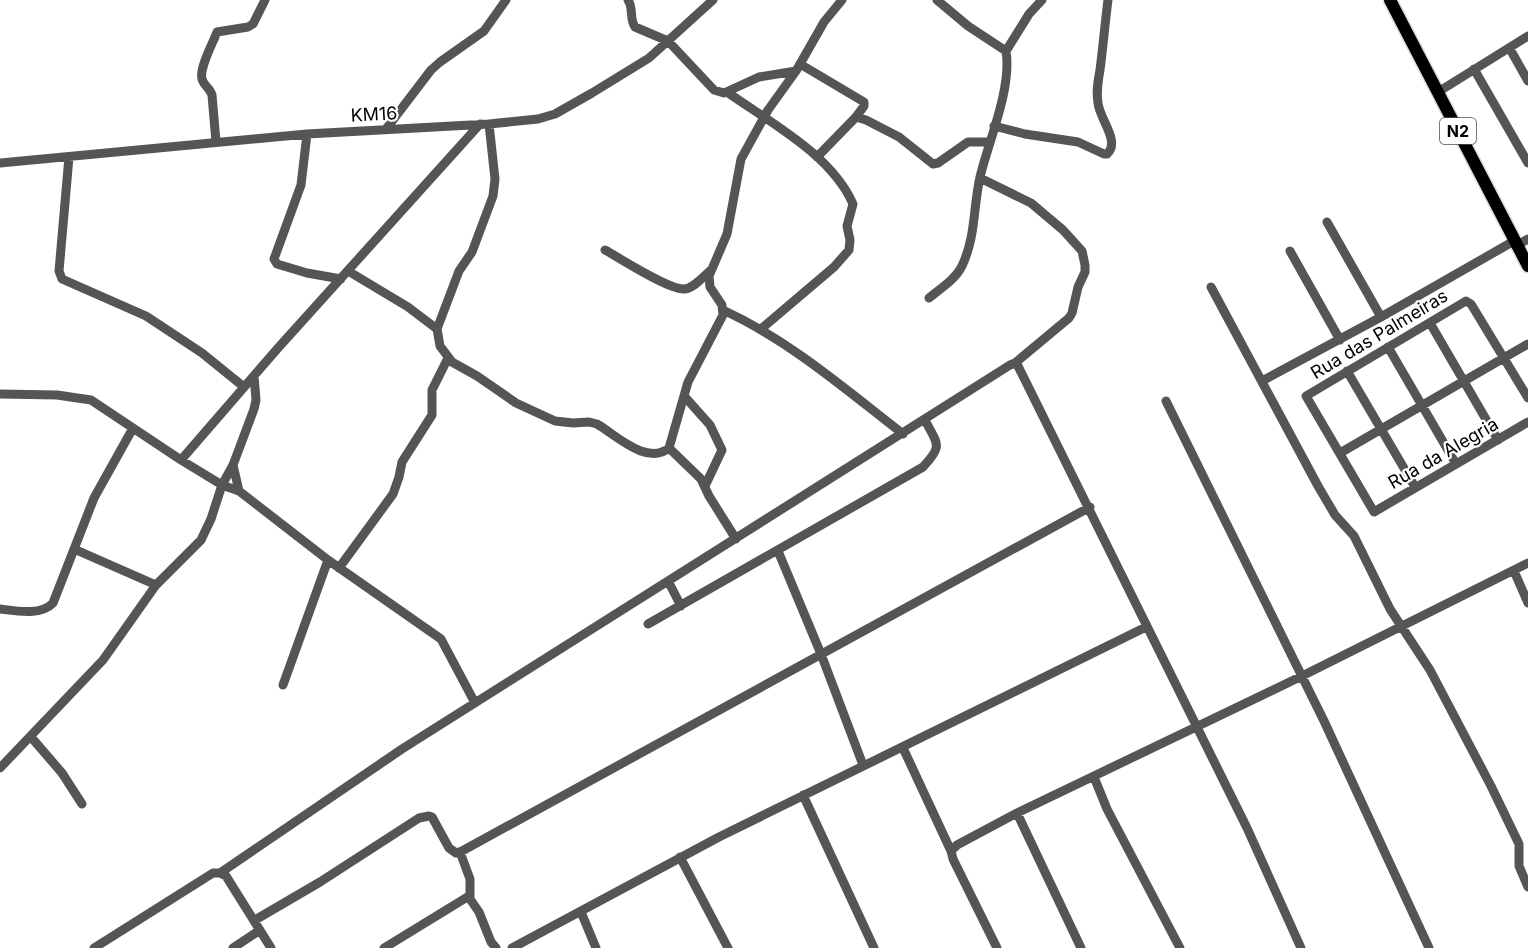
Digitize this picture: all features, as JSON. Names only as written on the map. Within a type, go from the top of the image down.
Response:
[{"type":"main road","name":"N2","points":[[1390,0],[1528,266]]},
{"type":"street","points":[[216,142],[213,95],[202,80],[201,72],[218,32],[248,27],[253,24],[265,0]]},
{"type":"street","points":[[386,129],[431,70],[484,31],[506,0]]},
{"type":"street","points":[[628,0],[632,8],[635,27],[668,41],[714,90],[720,93],[759,77],[798,67],[864,102],[864,106],[856,117],[817,157]]},
{"type":"street","name":"KM16","points":[[0,163],[307,134],[538,119],[555,114],[649,58],[713,0]]},
{"type":"street","points":[[842,0],[824,22],[741,159],[727,234],[710,276],[710,287],[723,310],[761,329],[834,379],[903,434]]},
{"type":"street","points":[[937,0],[968,26],[1006,51]]},
{"type":"street","points":[[929,298],[955,277],[961,268],[974,232],[980,178],[1005,82],[1008,62],[1006,51],[1029,14],[1042,0]]},
{"type":"street","points":[[994,126],[1025,134],[1078,142],[1104,154],[1110,152],[1112,145],[1110,135],[1098,107],[1097,98],[1108,0]]},
{"type":"street","points":[[1438,92],[1528,36]]},
{"type":"street","points":[[1510,49],[1528,81]]},
{"type":"street","points":[[1474,69],[1528,163]]},
{"type":"street","points":[[727,92],[817,157],[833,173],[853,204],[847,226],[850,240],[849,250],[834,267],[761,329]]},
{"type":"street","points":[[856,117],[899,137],[933,164],[938,163],[968,142],[990,142]]},
{"type":"street","points":[[182,460],[348,271],[484,124]]},
{"type":"street","points":[[484,124],[495,179],[493,196],[472,252],[459,271],[436,328],[440,346],[448,358],[504,397],[555,422],[597,424],[640,450],[648,453],[661,453],[669,448],[688,382],[719,324],[723,310]]},
{"type":"street","points":[[307,134],[301,185],[274,259],[277,264],[287,267],[341,279]]},
{"type":"street","points":[[69,157],[59,271],[62,279],[146,316],[202,353],[244,387]]},
{"type":"street","points":[[220,873],[357,779],[475,703],[1015,363],[1071,316],[1078,287],[1085,272],[1082,251],[1063,230],[1031,203],[980,178]]},
{"type":"street","points":[[1328,222],[1381,317]]},
{"type":"street","points":[[1262,381],[1515,243],[1528,239]]},
{"type":"street","points":[[605,250],[666,284],[681,289],[689,288],[713,269]]},
{"type":"street","points":[[1290,251],[1340,340]]},
{"type":"street","points":[[348,271],[408,307],[436,328]]},
{"type":"street","points":[[1211,287],[1318,486],[1335,514],[1354,536],[1390,609],[1430,670],[1516,836],[1520,851],[1519,866],[1528,887]]},
{"type":"street","name":"Rua das Palmeiras","points":[[1340,453],[1306,396],[1466,301],[1469,302],[1503,358]]},
{"type":"street","points":[[1430,323],[1498,440]]},
{"type":"street","points":[[1340,453],[1528,344]]},
{"type":"street","points":[[1388,347],[1456,464]]},
{"type":"street","points":[[339,568],[393,494],[402,462],[432,415],[432,390],[448,358]]},
{"type":"street","points":[[1503,358],[1528,398]]},
{"type":"street","points":[[1015,363],[1090,507],[1146,627],[1198,727],[1266,868],[1301,948]]},
{"type":"street","points":[[1347,371],[1415,487]]},
{"type":"street","points":[[0,768],[103,660],[156,585],[201,540],[211,519],[222,485],[233,465],[255,404],[254,376]]},
{"type":"street","points":[[0,394],[57,395],[91,400],[222,485],[239,491],[328,560],[441,639],[475,703]]},
{"type":"street","points":[[685,397],[710,425],[722,450],[705,486]]},
{"type":"street","points":[[1166,401],[1302,676],[1429,948]]},
{"type":"street","points":[[648,624],[923,466],[934,456],[937,446],[925,420]]},
{"type":"street","name":"Rua da Alegria","points":[[1340,453],[1374,512],[1528,422]]},
{"type":"street","points":[[0,609],[38,611],[51,606],[102,481],[133,428]]},
{"type":"street","points":[[669,448],[696,473],[736,539]]},
{"type":"street","points":[[233,465],[239,491]]},
{"type":"street","points":[[255,920],[320,882],[419,818],[429,816],[432,818],[449,848],[456,853],[460,852],[1090,507]]},
{"type":"street","points":[[74,549],[156,585]]},
{"type":"street","points":[[778,551],[821,654],[862,765]]},
{"type":"street","points":[[283,685],[328,560]]},
{"type":"street","points":[[951,852],[957,845],[1017,813],[1198,727],[1528,563]]},
{"type":"street","points":[[1514,571],[1528,603]]},
{"type":"street","points":[[668,581],[681,606]]},
{"type":"street","points":[[512,948],[680,857],[862,765],[903,748],[1146,627]]},
{"type":"street","points":[[31,737],[62,773],[82,804]]},
{"type":"street","points":[[903,748],[953,859],[997,948]]},
{"type":"street","points":[[1094,777],[1107,809],[1180,948]]},
{"type":"street","points":[[803,795],[874,948]]},
{"type":"street","points":[[1017,813],[1081,948]]},
{"type":"street","points":[[460,852],[470,879],[470,899],[479,912],[491,942],[496,948]]},
{"type":"street","points":[[680,857],[728,948]]},
{"type":"street","points":[[94,948],[213,873],[226,876],[271,948]]},
{"type":"street","points":[[384,948],[469,896]]},
{"type":"street","points":[[581,912],[596,948]]},
{"type":"street","points":[[233,948],[260,930]]},
{"type":"street","points":[[108,939],[114,948]]}]
